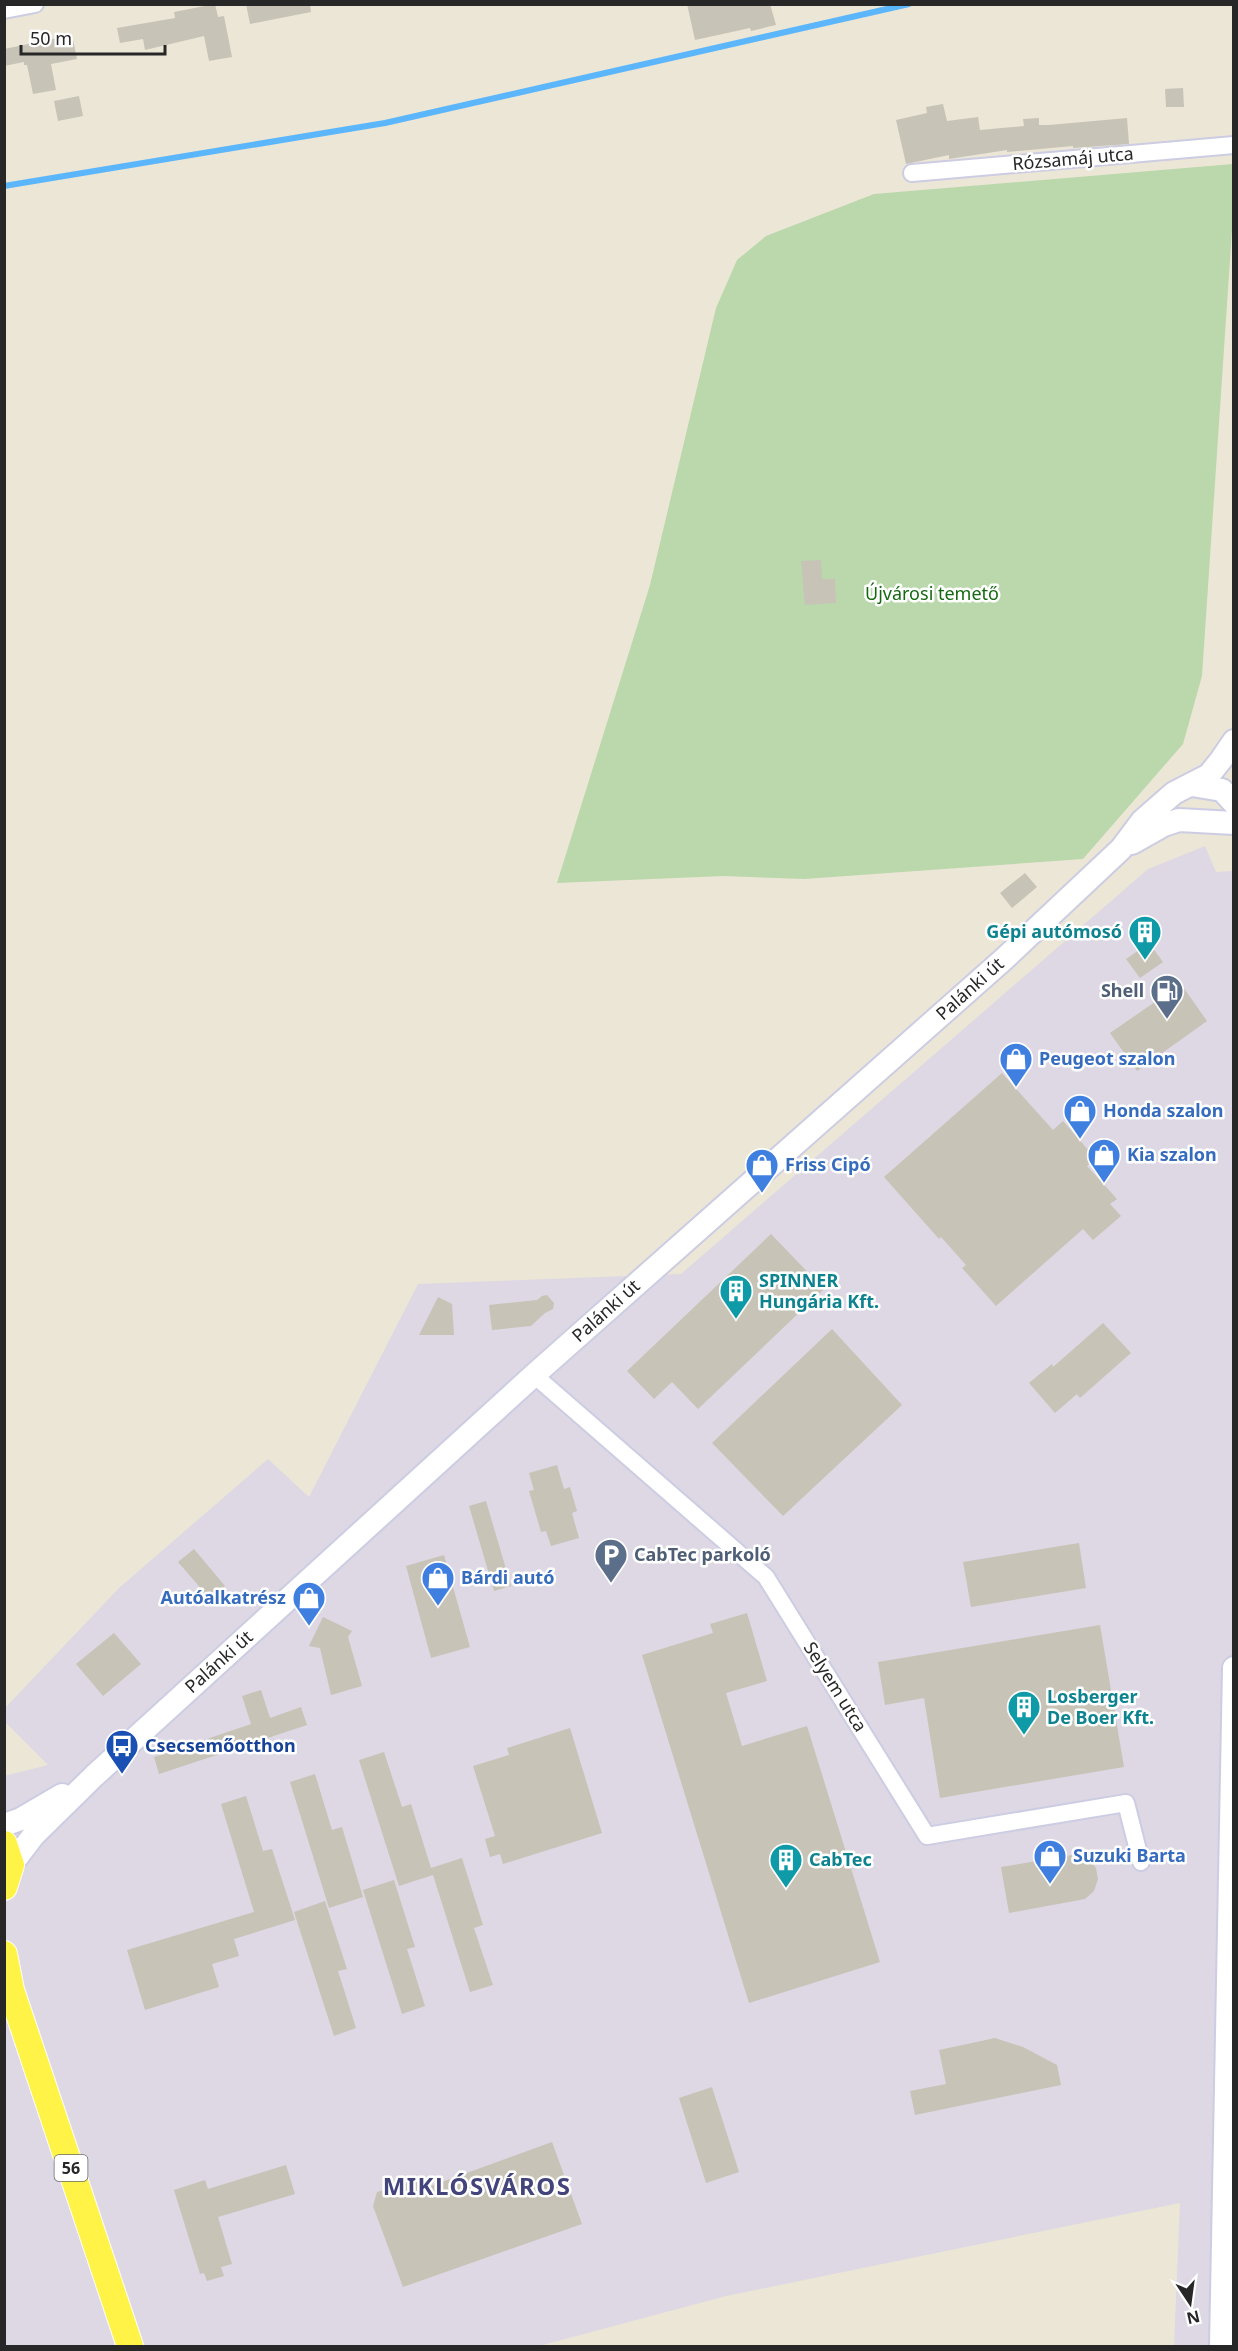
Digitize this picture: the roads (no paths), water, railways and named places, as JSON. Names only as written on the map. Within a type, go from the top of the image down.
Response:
[{"type":"main road","name":"56","points":[[4,1954],[8,1984],[130,2346]]},
{"type":"street","points":[[4,10],[35,4]]},
{"type":"street","name":"Rózsamáj utca","points":[[912,173],[1233,145]]},
{"type":"street","name":"Palánki út","points":[[7,1865],[94,1776],[534,1375],[1004,959],[1121,849],[1150,814],[1174,793],[1209,775],[1233,741]]},
{"type":"street","points":[[1192,785],[1222,790],[1233,803]]},
{"type":"street","name":"Palánki út","points":[[1121,849],[1164,825],[1179,820],[1233,823]]},
{"type":"street","name":"Selyem utca","points":[[534,1375],[766,1577],[927,1836],[1126,1803],[1141,1862]]},
{"type":"street","points":[[1221,2346],[1228,2320],[1233,1668]]},
{"type":"street","name":"Palánki út","points":[[4,1825],[21,1819],[94,1776]]},
{"type":"waterway","points":[[4,186],[385,123],[909,4]]},
{"type":"place","name":"Gépi autómosó","points":[[1145,961]]},
{"type":"place","name":"Shell","points":[[1167,1020]]},
{"type":"place","name":"Peugeot szalon","points":[[1016,1088]]},
{"type":"place","name":"Honda szalon","points":[[1080,1140]]},
{"type":"place","name":"Kia szalon","points":[[1104,1184]]},
{"type":"place","name":"Friss Cipó","points":[[762,1194]]},
{"type":"place","name":"SPINNER Hungária Kft.","points":[[736,1320]]},
{"type":"place","name":"CabTec parkoló","points":[[611,1584]]},
{"type":"place","name":"Bárdi autó","points":[[438,1607]]},
{"type":"place","name":"Autóalkatrész","points":[[309,1627]]},
{"type":"place","name":"Losberger De Boer Kft.","points":[[1024,1736]]},
{"type":"place","name":"Csecsemőotthon","points":[[122,1775]]},
{"type":"place","name":"Suzuki Barta","points":[[1050,1885]]},
{"type":"place","name":"CabTec","points":[[786,1889]]},
{"type":"district","name":"MIKLÓSVÁROS","points":[[477,2187]]},
{"type":"park label","name":"Újvárosi temető","points":[[932,594]]}]
